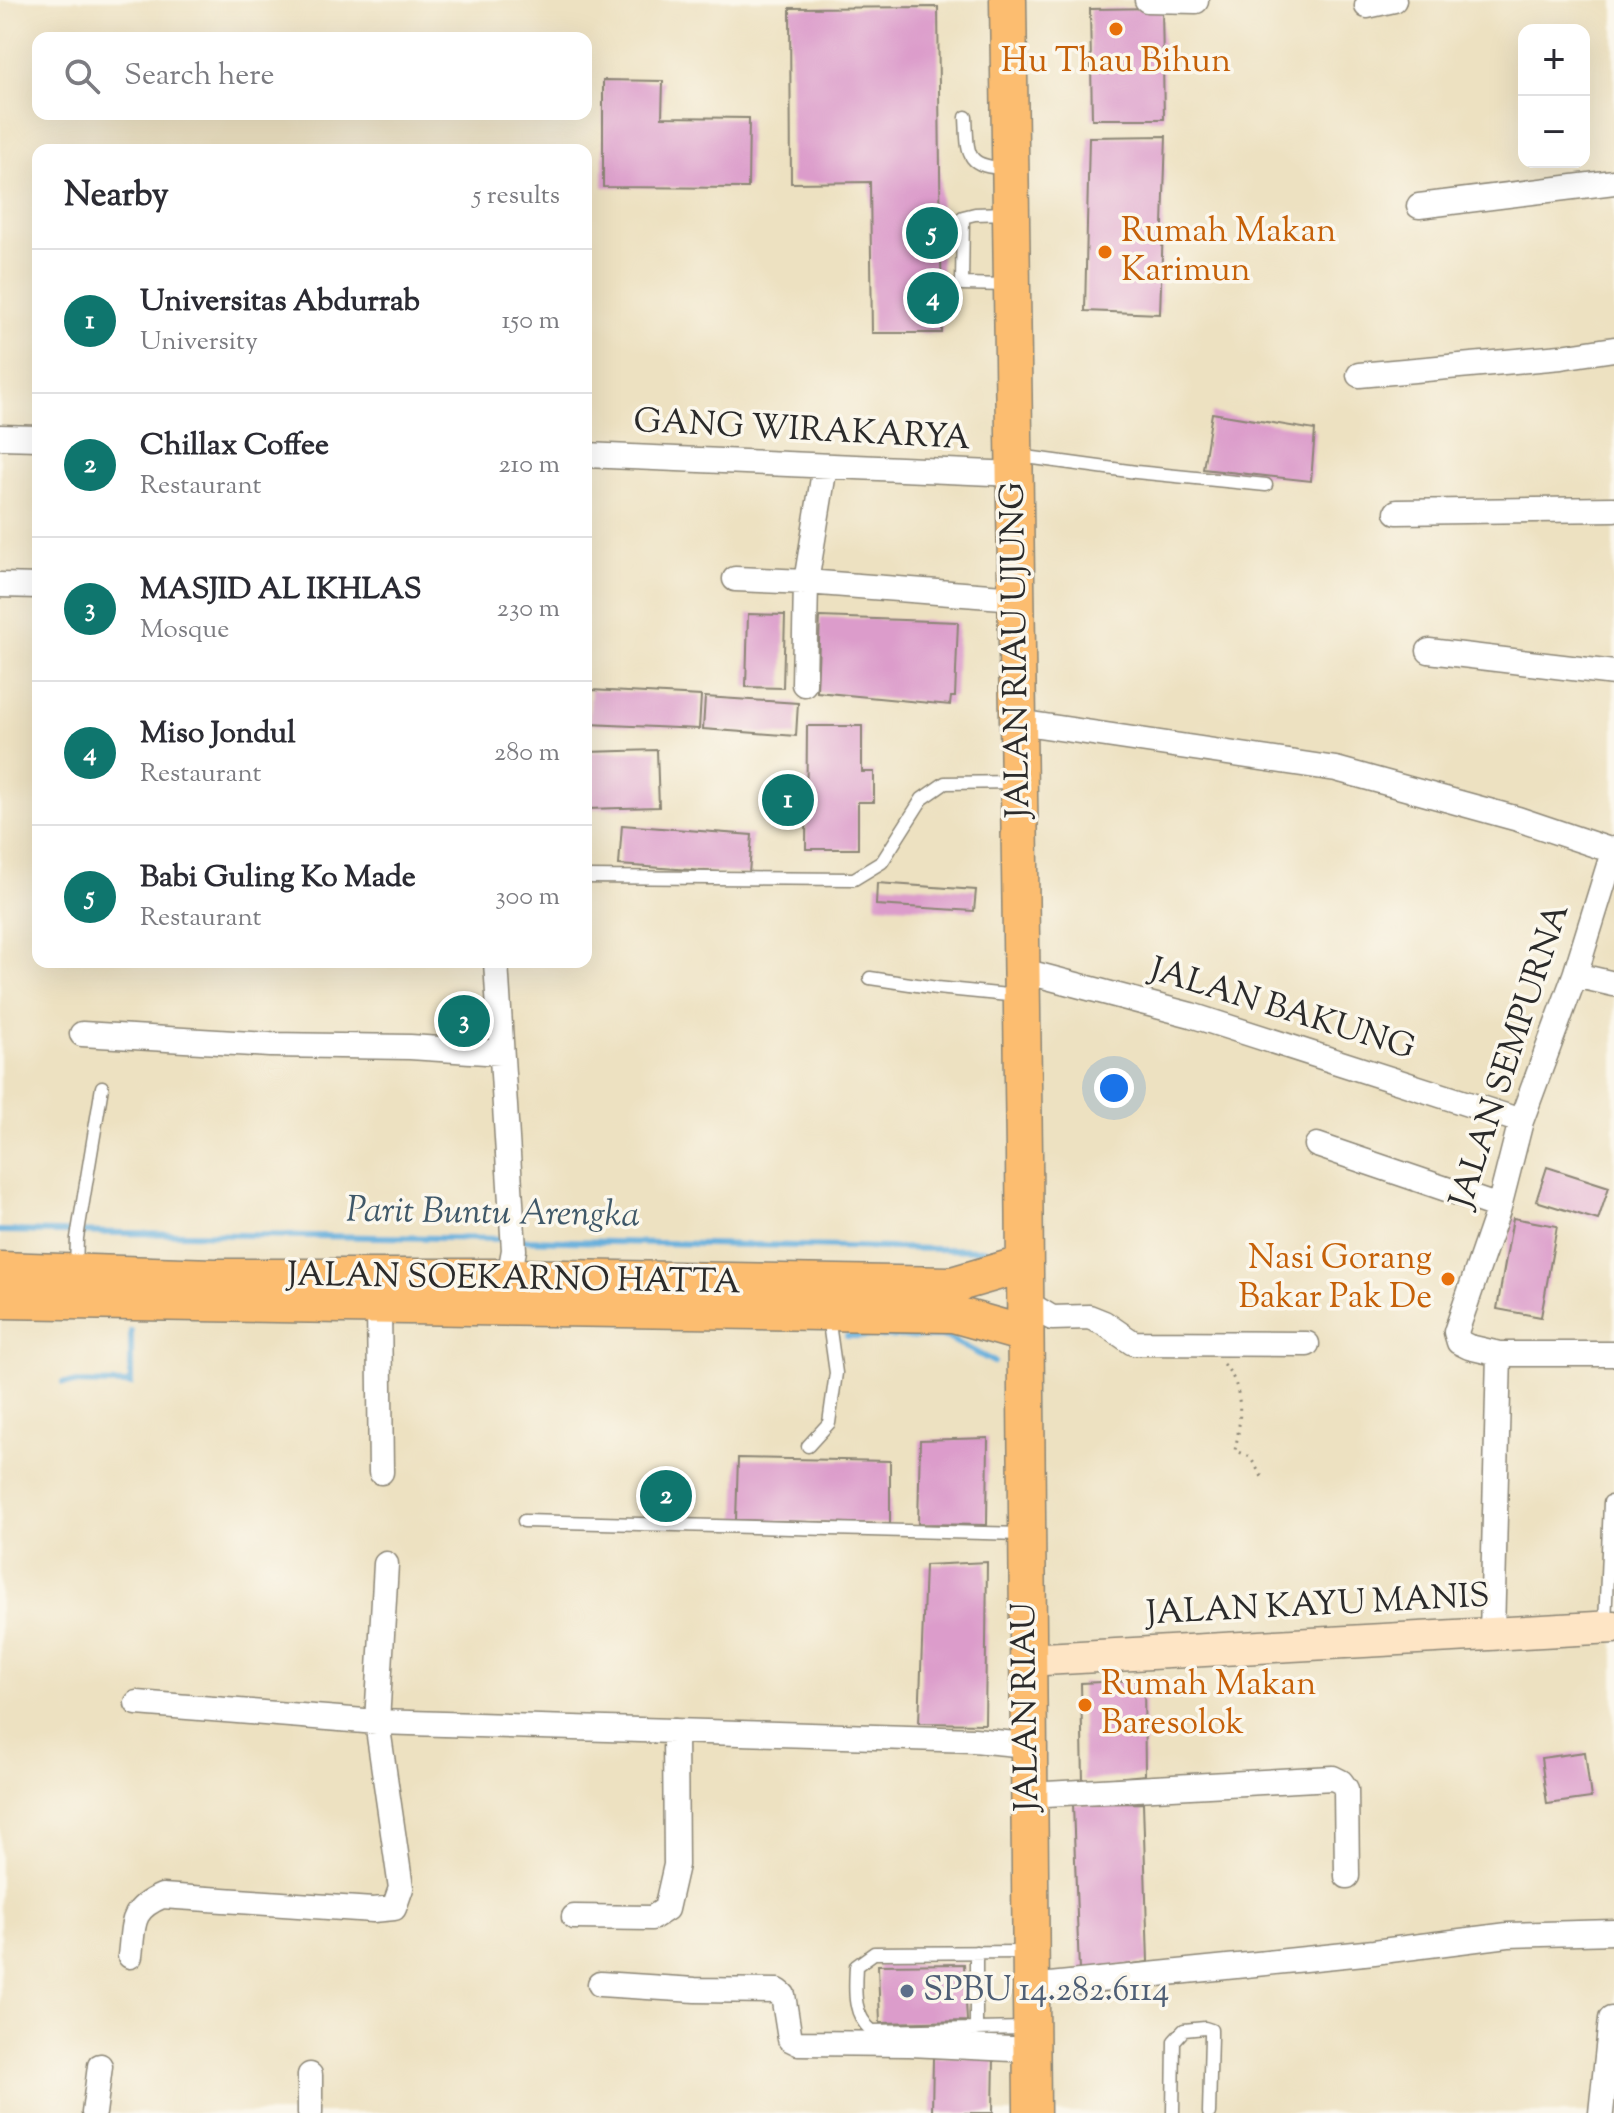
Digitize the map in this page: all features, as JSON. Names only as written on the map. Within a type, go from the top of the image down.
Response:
[{"type":"main road","name":"JALAN RIAU UJUNG","points":[[1008,0],[1024,1317]]},
{"type":"main road","name":"JALAN SOEKARNO HATTA","points":[[0,1270],[77,1255],[214,1277],[512,1264],[952,1285],[1024,1264]]},
{"type":"main road","name":"JALAN SOEKARNO HATTA","points":[[0,1300],[1024,1317]]},
{"type":"main road","name":"JALAN RIAU","points":[[1024,1317],[1032,2113]]},
{"type":"street","points":[[1147,0],[1196,1]]},
{"type":"street","points":[[1367,6],[1394,0]]},
{"type":"street","points":[[1419,206],[1614,182]]},
{"type":"street","points":[[1359,375],[1561,357],[1614,349]]},
{"type":"street","points":[[0,437],[32,438]]},
{"type":"street","name":"GANG WIRAKARYA","points":[[592,455],[825,466],[1015,465]]},
{"type":"street","points":[[804,684],[806,582],[825,466]]},
{"type":"street","points":[[1397,512],[1614,509]]},
{"type":"street","points":[[735,579],[1016,598]]},
{"type":"street","points":[[0,585],[32,586]]},
{"type":"street","points":[[1429,651],[1614,673]]},
{"type":"street","points":[[1018,722],[1336,769],[1518,819],[1614,850]]},
{"type":"street","name":"JALAN SEMPURNA","points":[[1499,1354],[1459,1342],[1456,1332],[1499,1207],[1521,1121],[1575,975],[1614,850]]},
{"type":"street","points":[[496,968],[512,1264]]},
{"type":"street","points":[[1575,975],[1614,984]]},
{"type":"street","name":"JALAN BAKUNG","points":[[1021,983],[1191,1015],[1521,1121]]},
{"type":"street","points":[[82,1034],[255,1045],[410,1047],[501,1053]]},
{"type":"street","points":[[1317,1145],[1499,1207]]},
{"type":"street","points":[[379,1307],[381,1472]]},
{"type":"street","points":[[1024,1317],[1089,1317],[1104,1323],[1133,1343],[1307,1344]]},
{"type":"street","points":[[1492,1634],[1499,1354],[1614,1354]]},
{"type":"street","points":[[130,1956],[135,1914],[145,1903],[162,1896],[373,1910],[394,1908],[401,1888],[377,1722],[386,1564]]},
{"type":"street","name":"JALAN KAYU MANIS","points":[[1026,1660],[1609,1628]]},
{"type":"street","points":[[137,1703],[377,1722],[974,1740],[1027,1745]]},
{"type":"street","points":[[574,1917],[652,1918],[666,1909],[676,1865],[675,1731]]},
{"type":"street","points":[[1028,1795],[1333,1778],[1346,1789],[1347,1876]]},
{"type":"street","points":[[1030,1987],[1374,1952],[1508,1935],[1614,1932]]},
{"type":"street","points":[[600,1984],[778,1991],[783,1995],[790,2039],[798,2043],[910,2044],[1031,2039]]},
{"type":"street","points":[[1601,2113],[1611,2019]]},
{"type":"street","points":[[94,2113],[100,2066]]},
{"type":"street","points":[[310,2075],[310,2113]]},
{"type":"lane","points":[[966,117],[968,153],[975,164],[987,168],[1010,168]]},
{"type":"lane","points":[[1011,212],[963,217],[961,243],[962,284],[1012,284]]},
{"type":"lane","points":[[1015,465],[1136,472],[1266,485]]},
{"type":"lane","points":[[592,877],[854,879],[882,862],[922,799],[945,783],[1018,782]]},
{"type":"lane","points":[[870,978],[937,988],[1021,983]]},
{"type":"lane","points":[[77,1255],[102,1087]]},
{"type":"lane","points":[[808,1446],[829,1423],[836,1373],[828,1313]]},
{"type":"lane","points":[[1609,1628],[1610,1502]]},
{"type":"lane","points":[[524,1521],[1026,1534]]},
{"type":"lane","points":[[976,1952],[976,2030]]},
{"type":"lane","points":[[1029,1952],[874,1953],[856,1966],[855,1991],[857,2012],[872,2031],[976,2030],[1031,2039]]},
{"type":"lane","points":[[1173,2113],[1174,2041],[1184,2030],[1205,2028],[1211,2030],[1209,2113]]},
{"type":"path","points":[[1217,1342],[1219,1360],[1234,1374],[1239,1395],[1235,1450],[1250,1457],[1262,1477]]},
{"type":"building","points":[[938,7],[942,333],[872,333],[870,182],[791,183],[790,8]]},
{"type":"building","points":[[1162,8],[1164,119],[1092,119],[1090,9]]},
{"type":"building","points":[[603,80],[663,81],[662,117],[749,118],[748,188],[603,187]]},
{"type":"building","points":[[1166,136],[1160,314],[1085,311],[1089,137]]},
{"type":"building","points":[[1212,413],[1315,430],[1311,481],[1203,469]]},
{"type":"building","points":[[748,614],[785,615],[783,688],[746,687]]},
{"type":"building","points":[[820,617],[958,622],[955,697],[951,697],[950,705],[817,692]]},
{"type":"building","points":[[592,690],[701,696],[699,729],[592,724]]},
{"type":"building","points":[[705,697],[798,703],[796,736],[703,729]]},
{"type":"building","points":[[807,726],[862,726],[862,772],[874,772],[874,802],[858,802],[858,849],[806,849]]},
{"type":"building","points":[[657,750],[659,807],[592,809],[592,752]]},
{"type":"building","points":[[622,825],[752,835],[749,874],[619,865]]},
{"type":"building","points":[[877,883],[976,890],[974,911],[876,905]]},
{"type":"building","points":[[1547,1167],[1609,1187],[1598,1220],[1536,1201]]},
{"type":"building","points":[[1513,1218],[1557,1226],[1541,1317],[1497,1309]]},
{"type":"building","points":[[988,1438],[987,1525],[918,1524],[920,1440]]},
{"type":"building","points":[[738,1458],[890,1461],[890,1524],[736,1520]]},
{"type":"building","points":[[987,1562],[985,1724],[919,1723],[925,1565]]},
{"type":"building","points":[[1144,1680],[1145,1775],[1083,1781],[1081,1683]]},
{"type":"building","points":[[1585,1752],[1591,1798],[1547,1804],[1541,1758]]},
{"type":"building","points":[[1143,1803],[1148,1962],[1079,1971],[1073,1804]]},
{"type":"building","points":[[964,1964],[967,2021],[880,2023],[878,1965]]},
{"type":"building","points":[[933,2057],[994,2058],[993,2113],[932,2113]]},
{"type":"waterway","name":"Parit Buntu Arengka","points":[[0,1231],[508,1239]]},
{"type":"waterway","name":"Parit Buntu Arengka","points":[[520,1240],[985,1250]]},
{"type":"waterway","points":[[63,1383],[131,1384],[131,1331]]},
{"type":"waterway","points":[[847,1336],[946,1337],[994,1362]]},
{"type":"place","name":"Hu Thau Bihun","points":[[1116,29]]},
{"type":"place","name":"Babi Guling Ko Made","points":[[932,233]]},
{"type":"place","name":"Rumah Makan Karimun","points":[[1105,252]]},
{"type":"place","name":"Miso Jondul","points":[[933,298]]},
{"type":"place","name":"Universitas Abdurrab","points":[[788,800]]},
{"type":"place","name":"MASJID AL IKHLAS","points":[[464,1021]]},
{"type":"place","name":"Nasi Gorang Bakar Pak De","points":[[1448,1279]]},
{"type":"place","name":"Chillax Coffee","points":[[666,1496]]},
{"type":"place","name":"Rumah Makan Baresolok","points":[[1085,1705]]},
{"type":"place","name":"SPBU 14.282.6114","points":[[907,1991]]}]
